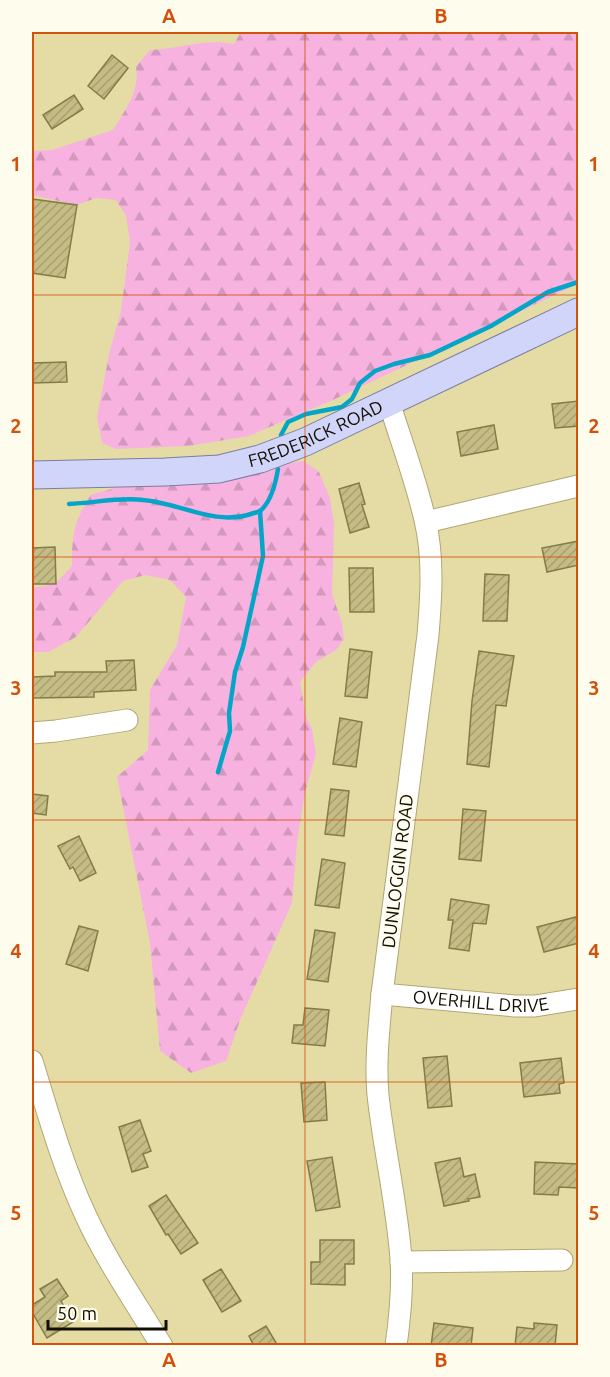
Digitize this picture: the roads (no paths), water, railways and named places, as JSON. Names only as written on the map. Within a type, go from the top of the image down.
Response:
[{"type":"main road","name":"FREDERICK ROAD","points":[[32,475],[219,469],[260,459],[305,442],[579,312]]},
{"type":"street","name":"DUNLOGGIN ROAD","points":[[389,402],[426,522],[431,574],[428,635],[382,994],[377,1050],[378,1094],[397,1213],[401,1262],[401,1308],[396,1346]]},
{"type":"street","points":[[426,522],[579,486]]},
{"type":"street","points":[[32,733],[56,732],[127,720]]},
{"type":"street","name":"OVERHILL DRIVE","points":[[382,994],[515,1006],[535,1006],[579,999]]},
{"type":"street","points":[[32,1061],[46,1108],[84,1213],[103,1250],[162,1346]]},
{"type":"street","points":[[401,1262],[562,1260]]},
{"type":"waterway","points":[[281,435],[288,422],[306,414],[342,407],[352,399],[360,383],[375,371],[430,355],[491,326],[548,292],[578,282]]},
{"type":"waterway","points":[[69,504],[134,499],[157,502],[210,516],[237,517],[258,512],[264,507],[272,491],[278,469]]},
{"type":"waterway","points":[[218,772],[230,731],[229,713],[235,672],[243,647],[263,556],[260,511]]}]
